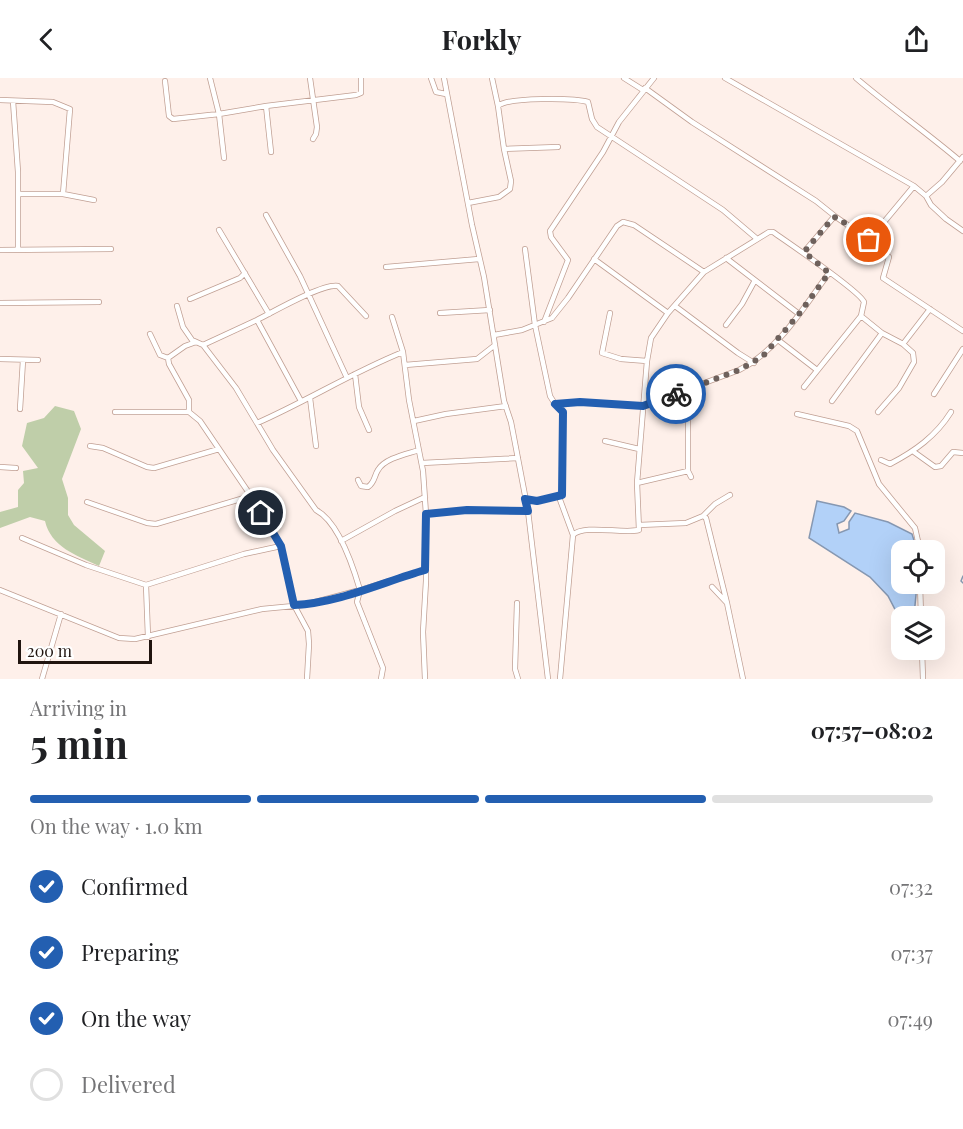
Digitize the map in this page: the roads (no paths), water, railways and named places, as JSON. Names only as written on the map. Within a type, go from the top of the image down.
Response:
[{"type":"street","points":[[210,78],[219,114],[224,158]]},
{"type":"street","points":[[310,78],[316,127],[313,139]]},
{"type":"street","points":[[165,81],[169,116],[173,119],[361,93],[361,78]]},
{"type":"street","points":[[431,78],[436,92],[446,94]]},
{"type":"street","points":[[444,78],[528,511],[548,679]]},
{"type":"street","points":[[468,202],[499,196],[510,189],[511,181],[492,78]]},
{"type":"street","points":[[624,78],[816,201],[889,257],[882,278],[961,330],[963,322]]},
{"type":"street","points":[[544,322],[568,260],[550,237],[550,231],[588,175],[619,122],[654,78]]},
{"type":"street","points":[[725,78],[914,186],[926,196],[931,205],[963,231]]},
{"type":"street","points":[[856,78],[894,110],[961,159],[942,183],[926,196]]},
{"type":"street","points":[[0,100],[52,102],[70,109],[63,194]]},
{"type":"street","points":[[498,106],[501,103],[522,100],[588,102],[594,124],[723,210],[756,238]]},
{"type":"street","points":[[13,101],[18,194],[18,249]]},
{"type":"street","points":[[266,106],[271,152]]},
{"type":"street","points":[[504,149],[558,147]]},
{"type":"street","points":[[869,240],[914,186]]},
{"type":"street","points":[[18,194],[63,194],[94,200]]},
{"type":"street","points":[[266,215],[309,294],[347,378]]},
{"type":"street","points":[[804,252],[836,217]]},
{"type":"street","points":[[494,335],[522,330],[544,322],[557,312],[617,226],[623,222],[628,222],[704,272]]},
{"type":"street","points":[[219,230],[268,314]]},
{"type":"street","points":[[573,535],[578,530],[639,530],[637,483],[639,449],[651,338],[704,272],[756,238],[773,232],[804,252],[862,297],[864,306],[861,316],[804,387]]},
{"type":"street","points":[[0,250],[111,249]]},
{"type":"street","points":[[525,249],[535,325],[550,396],[563,412],[562,495],[537,501],[525,499]]},
{"type":"street","points":[[726,258],[754,282],[799,314]]},
{"type":"street","points":[[386,267],[479,259]]},
{"type":"street","points":[[594,259],[668,314]]},
{"type":"street","points":[[190,299],[240,278],[245,273]]},
{"type":"street","points":[[555,404],[580,402],[643,406],[754,363],[778,340],[829,273]]},
{"type":"street","points":[[726,325],[742,304],[754,282]]},
{"type":"street","points":[[202,345],[332,285],[338,286],[366,316]]},
{"type":"street","points":[[0,303],[99,302]]},
{"type":"street","points":[[177,306],[183,327],[192,340],[202,345],[236,388],[278,457],[316,510],[324,514],[341,542],[360,590],[357,602],[383,668],[381,679]]},
{"type":"street","points":[[675,306],[754,363]]},
{"type":"street","points":[[440,313],[490,309]]},
{"type":"street","points":[[903,344],[930,309]]},
{"type":"street","points":[[610,313],[602,353],[621,359],[647,361]]},
{"type":"street","points":[[861,316],[913,353],[914,362],[899,388],[878,412]]},
{"type":"street","points":[[392,317],[403,352],[422,463],[426,514],[423,632],[425,679]]},
{"type":"street","points":[[257,320],[301,401]]},
{"type":"street","points":[[832,401],[882,333]]},
{"type":"street","points":[[150,334],[160,354],[168,358]]},
{"type":"street","points":[[778,340],[817,370]]},
{"type":"street","points":[[168,358],[185,346],[196,342]]},
{"type":"street","points":[[405,365],[477,359],[495,345]]},
{"type":"street","points":[[934,394],[963,349]]},
{"type":"street","points":[[257,423],[290,409],[301,401],[403,352]]},
{"type":"street","points":[[168,358],[189,400],[189,412]]},
{"type":"street","points":[[0,359],[38,360]]},
{"type":"street","points":[[20,409],[23,360]]},
{"type":"street","points":[[355,374],[359,408],[369,430]]},
{"type":"street","points":[[677,394],[688,420],[688,471],[691,477]]},
{"type":"street","points":[[310,398],[316,446]]},
{"type":"street","points":[[414,421],[506,406]]},
{"type":"street","points":[[115,412],[189,412],[200,421],[251,496],[281,546],[294,605],[308,631],[307,679]]},
{"type":"street","points":[[880,460],[890,464],[914,452],[941,427],[951,412]]},
{"type":"street","points":[[797,414],[849,426],[857,431],[879,484],[915,528],[918,540]]},
{"type":"street","points":[[605,441],[639,449]]},
{"type":"street","points":[[90,446],[103,448],[154,468],[219,449]]},
{"type":"street","points":[[358,480],[361,486],[371,485],[379,468],[393,459],[419,450]]},
{"type":"street","points":[[914,452],[935,467],[941,466],[953,452],[963,453]]},
{"type":"street","points":[[422,463],[518,458]]},
{"type":"street","points":[[0,467],[16,468]]},
{"type":"street","points":[[637,483],[688,471]]},
{"type":"street","points":[[639,525],[686,523],[703,516],[715,504],[730,495]]},
{"type":"street","points":[[87,502],[156,525],[251,496]]},
{"type":"street","points":[[341,542],[395,511],[425,497]]},
{"type":"street","points":[[559,497],[573,535],[560,679]]},
{"type":"street","points":[[426,514],[467,510],[528,511]]},
{"type":"street","points":[[703,516],[709,526],[743,679]]},
{"type":"street","points":[[22,538],[86,565],[146,585],[244,554],[281,546]]},
{"type":"street","points":[[0,590],[119,638],[148,637],[262,609],[317,602],[425,570]]},
{"type":"street","points":[[146,585],[148,637]]},
{"type":"street","points":[[712,587],[727,603]]},
{"type":"street","points":[[517,603],[515,669],[518,679]]},
{"type":"street","points":[[42,679],[61,614]]},
{"type":"street","points":[[922,660],[923,679]]},
{"type":"water","points":[[817,501],[844,507],[851,511],[844,521],[837,524],[839,533],[849,529],[849,522],[855,513],[888,522],[912,534],[914,540],[891,540],[891,594],[916,594],[915,606],[893,606],[888,596],[870,577],[809,538]]},
{"type":"waterway","points":[[963,576],[961,581],[963,583]]}]
